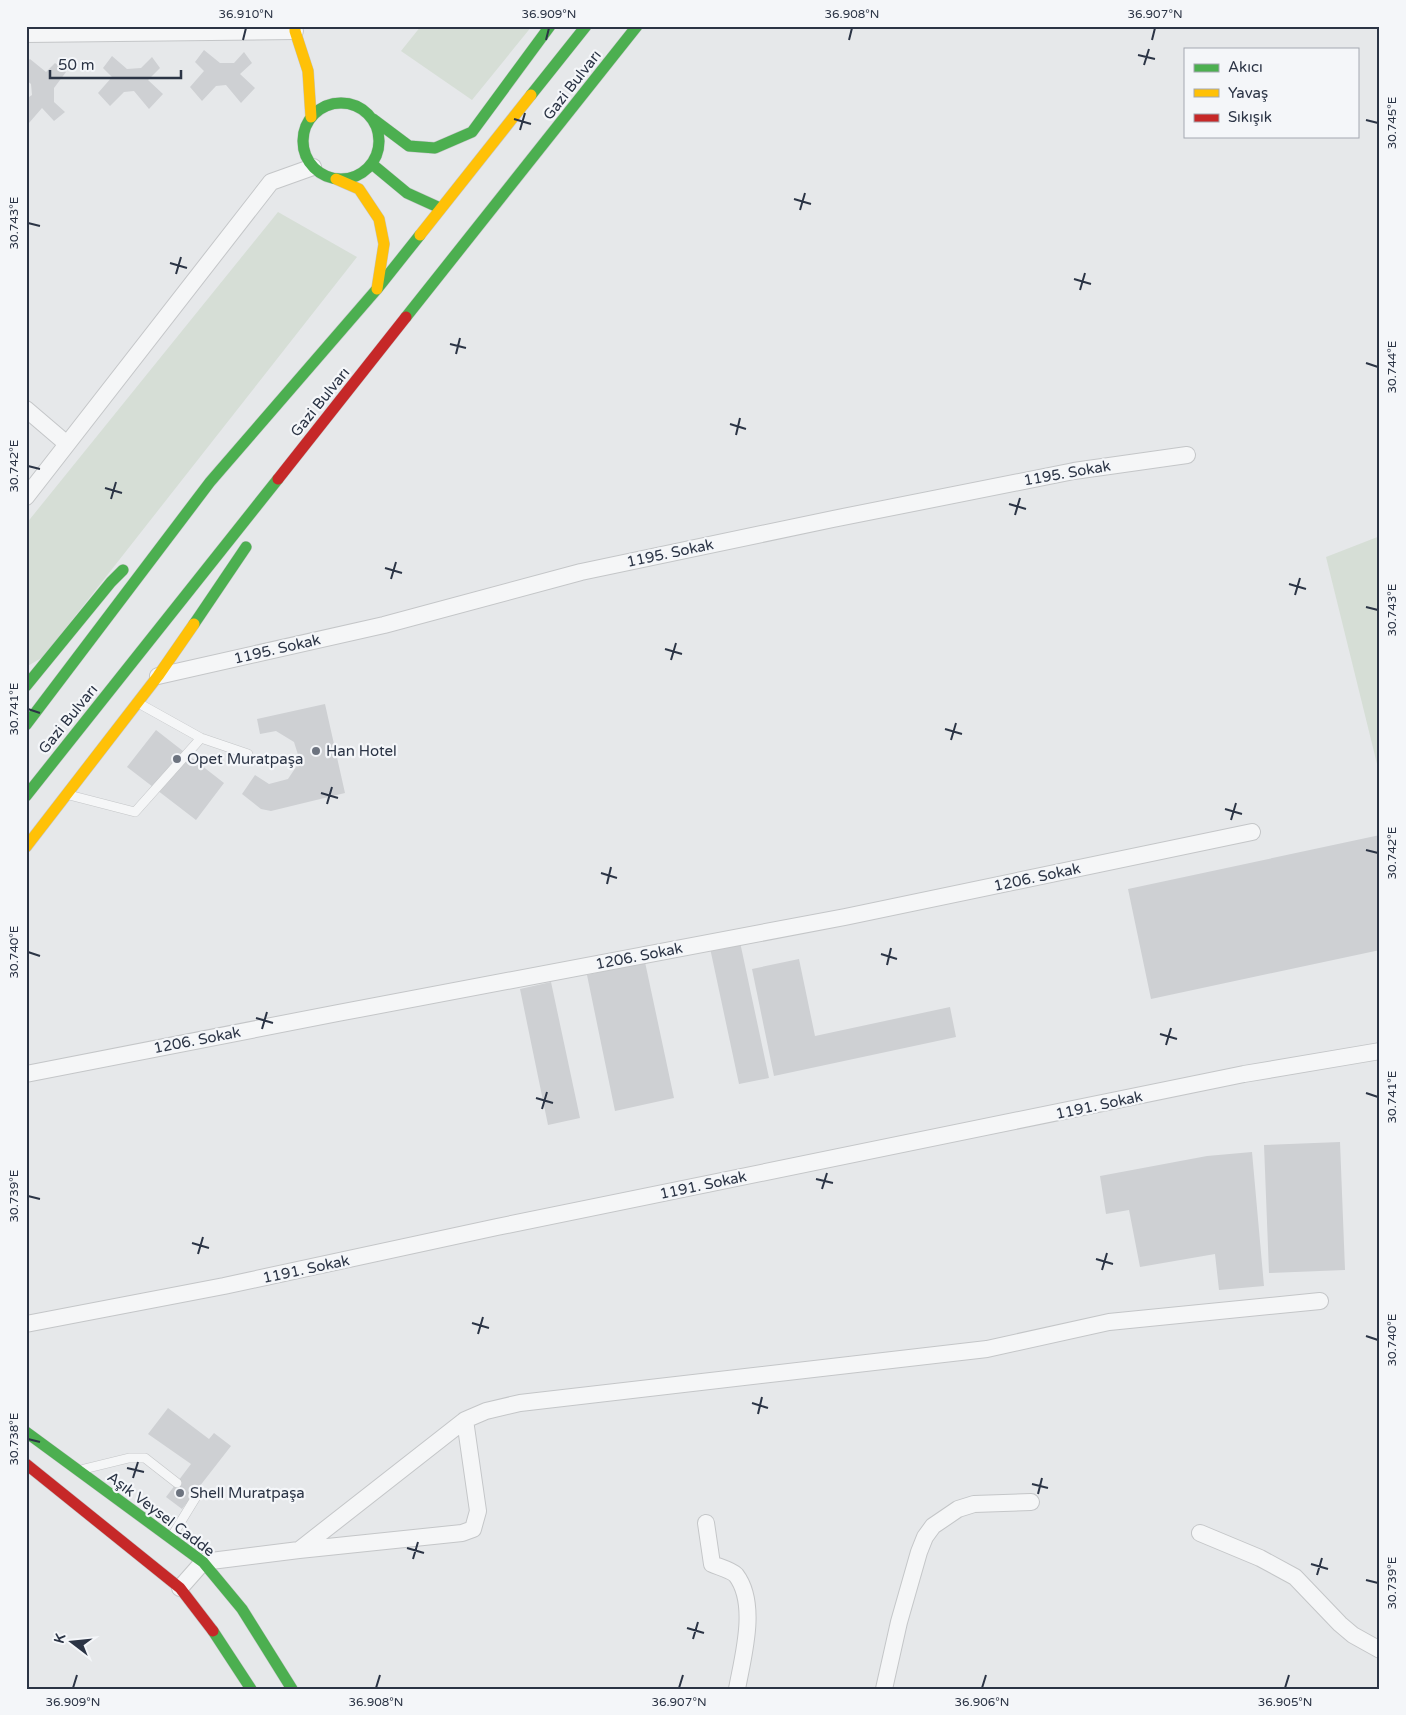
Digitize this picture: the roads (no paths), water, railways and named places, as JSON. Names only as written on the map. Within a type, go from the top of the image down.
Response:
[{"type":"main road","points":[[308,71],[327,91],[365,111],[409,146],[435,148],[472,132],[550,26]]},
{"type":"main road","name":"Gazi Bulvarı","points":[[26,725],[210,482],[377,289],[586,26]]},
{"type":"main road","name":"Gazi Bulvarı","points":[[26,796],[637,26]]},
{"type":"main road","points":[[295,29],[308,71],[311,117]]},
{"type":"main road","points":[[354,105],[343,103],[331,104],[320,109],[311,117],[305,129],[303,142],[306,156],[313,167],[324,175],[359,189],[379,219],[384,244],[377,289]]},
{"type":"main road","points":[[336,179],[350,178],[362,174],[372,164],[380,142],[378,130],[373,119]]},
{"type":"main road","points":[[372,164],[407,193],[440,208]]},
{"type":"main road","points":[[286,487],[364,371]]},
{"type":"main road","points":[[150,542],[210,482]]},
{"type":"main road","points":[[26,847],[158,676],[253,536]]},
{"type":"main road","points":[[26,686],[111,582],[130,562]]},
{"type":"main road","name":"Aşık Veysel Cadde","points":[[26,1432],[203,1562],[292,1689]]},
{"type":"main road","points":[[26,1464],[180,1588],[224,1639],[251,1689]]},
{"type":"street","points":[[26,34],[295,29]]},
{"type":"street","points":[[26,497],[271,182],[313,167]]},
{"type":"street","points":[[26,409],[67,444]]},
{"type":"street","name":"1195. Sokak","points":[[158,676],[384,625],[581,572],[833,518],[1074,471],[1187,455]]},
{"type":"street","name":"1206. Sokak","points":[[26,1074],[845,917],[1252,832]]},
{"type":"street","name":"1191. Sokak","points":[[26,1324],[224,1286],[497,1227],[1244,1074],[1380,1050]]},
{"type":"street","points":[[299,1550],[465,1420],[486,1411],[520,1403],[987,1349],[1109,1322],[1320,1301]]},
{"type":"street","points":[[180,1588],[203,1562],[462,1533],[473,1529],[478,1511],[465,1420]]},
{"type":"street","points":[[884,1689],[899,1622],[925,1537],[934,1526],[958,1509],[974,1504],[1030,1502]]},
{"type":"street","points":[[706,1523],[712,1564],[735,1574],[747,1596],[746,1642],[737,1689]]},
{"type":"street","points":[[1200,1533],[1260,1558],[1295,1577],[1340,1624],[1353,1635],[1380,1650]]},
{"type":"lane","points":[[138,702],[201,738],[248,754]]},
{"type":"lane","points":[[66,795],[135,812],[201,738]]},
{"type":"lane","points":[[79,1470],[129,1458],[144,1458],[177,1483]]},
{"type":"lane","points":[[171,1538],[196,1497],[193,1495]]},
{"type":"place","name":"Han Hotel","points":[[316,751]]},
{"type":"place","name":"Opet Muratpaşa","points":[[177,759]]},
{"type":"place","name":"Shell Muratpaşa","points":[[180,1493]]}]
